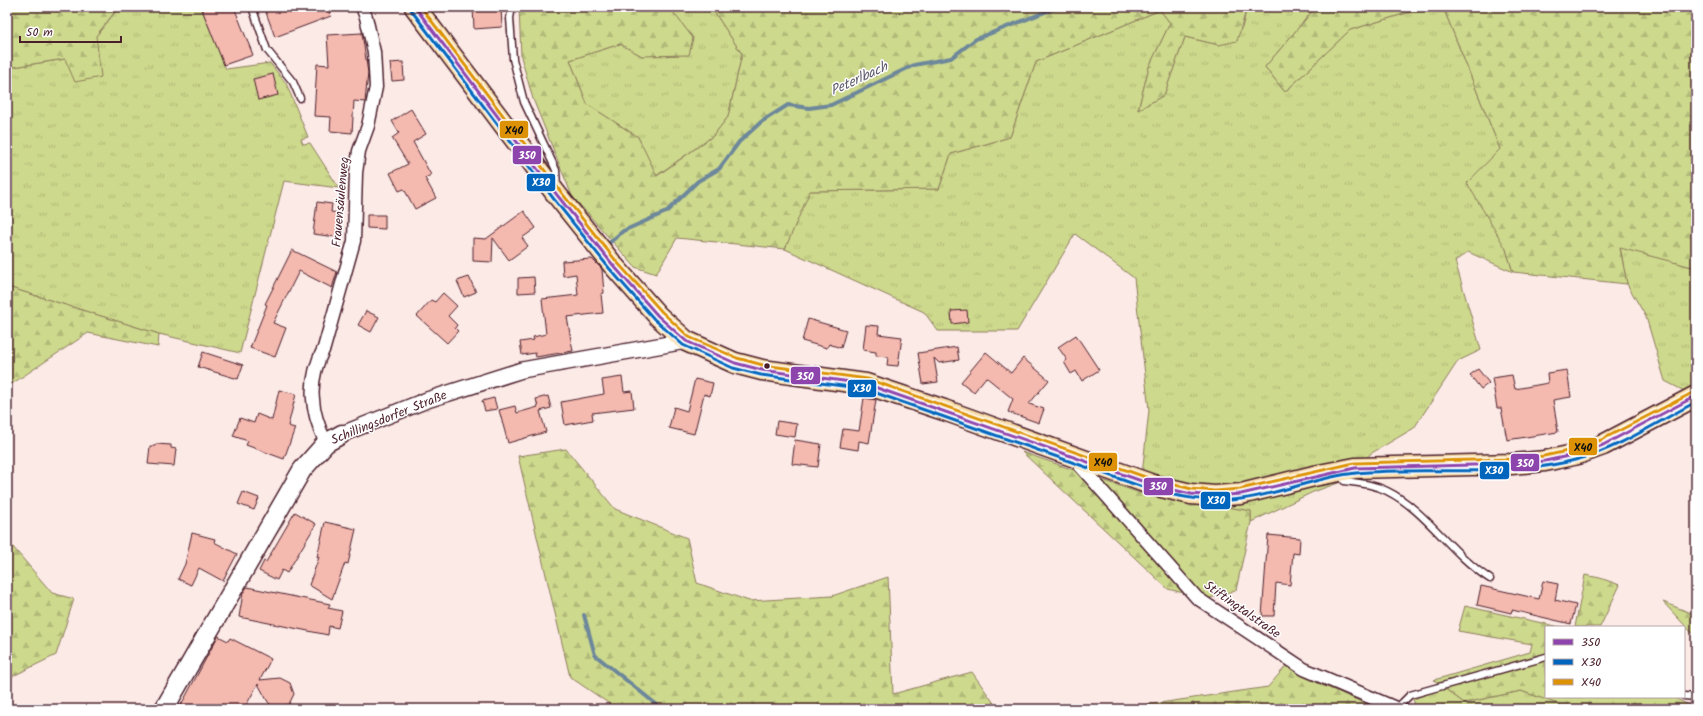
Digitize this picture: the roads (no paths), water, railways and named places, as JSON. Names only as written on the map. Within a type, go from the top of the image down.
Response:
[{"type":"main road","points":[[415,7],[557,195],[613,265],[658,316],[686,341],[735,363],[762,370],[866,384],[897,393],[1153,485],[1191,494],[1215,496],[1241,494],[1342,471],[1382,466],[1545,462],[1578,454],[1603,445],[1696,396]]},
{"type":"main road","name":"Schillingsdorfer Straße","points":[[164,709],[298,477],[334,439]]},
{"type":"street","name":"Frauensäulenweg","points":[[334,439],[318,426],[312,400],[318,360],[324,348],[354,241],[356,173],[359,151],[368,126],[376,87],[374,52],[366,17],[362,7]]},
{"type":"street","name":"Schillingsdorfer Straße","points":[[334,439],[427,400],[522,370],[686,341]]},
{"type":"street","name":"Stiftingtalstraße","points":[[1071,455],[1197,598],[1304,669],[1397,709]]},
{"type":"lane","points":[[252,7],[267,50],[293,82],[300,98]]},
{"type":"lane","points":[[512,7],[510,18],[513,59],[524,102],[556,170],[557,195]]},
{"type":"lane","points":[[1342,471],[1344,481],[1372,485],[1400,499],[1415,510],[1472,568],[1490,579]]},
{"type":"lane","points":[[1397,709],[1410,695],[1545,657]]},
{"type":"lane","points":[[1685,696],[1696,698]]},
{"type":"waterway","name":"Peterlbach","points":[[608,244],[623,231],[666,212],[698,181],[719,169],[739,142],[761,122],[788,105],[809,108],[831,105],[914,65],[951,58],[976,39],[1058,7]]},
{"type":"waterway","points":[[584,615],[595,655],[662,709]]}]
